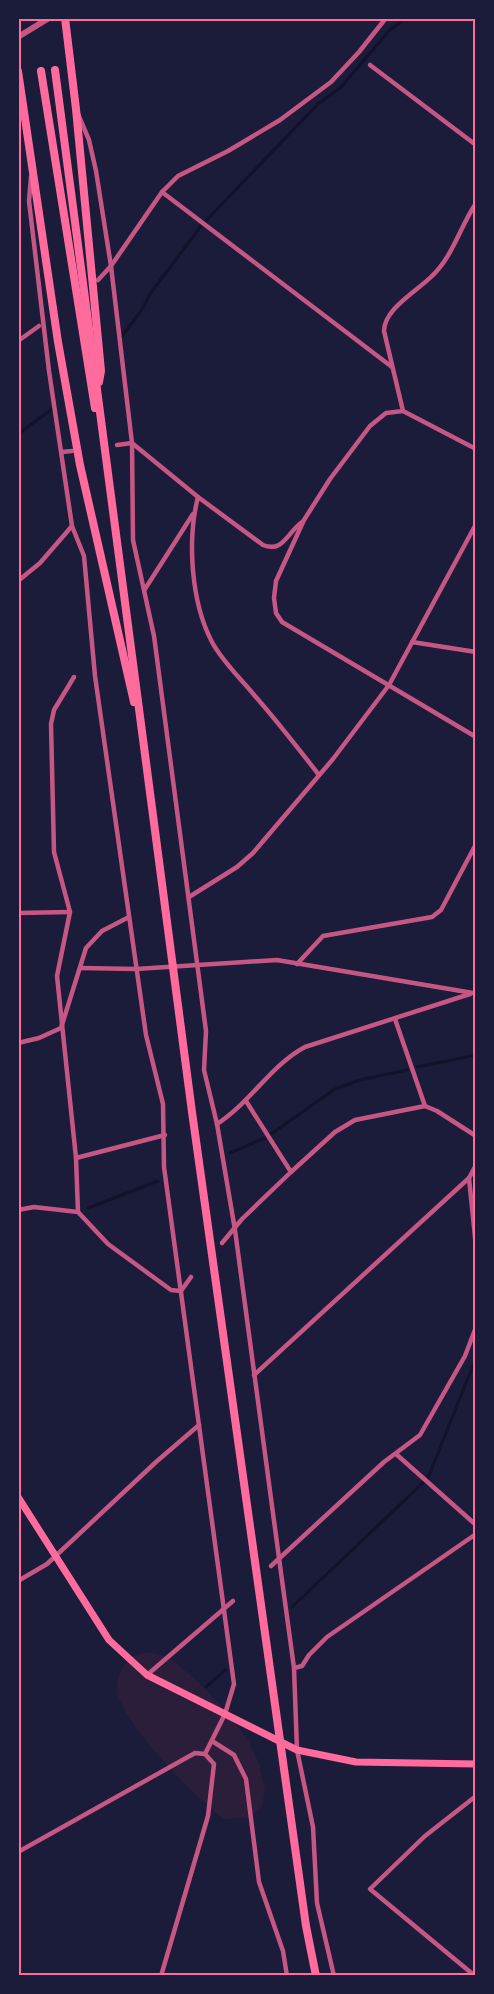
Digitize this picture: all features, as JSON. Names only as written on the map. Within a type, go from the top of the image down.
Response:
[{"type":"highway","points":[[65,18],[101,371],[98,392]]},
{"type":"highway","points":[[55,70],[192,1112],[282,1759],[306,1926],[316,1976]]},
{"type":"highway","points":[[18,71],[58,342],[80,465],[144,748]]},
{"type":"highway","points":[[41,71],[116,540]]},
{"type":"main road","points":[[18,1497],[109,1640],[147,1675],[297,1750],[356,1762],[476,1764]]},
{"type":"street","points":[[18,36],[49,18]]},
{"type":"street","points":[[98,280],[111,266],[162,192],[178,176],[228,151],[280,120],[331,82],[386,18]]},
{"type":"street","points":[[370,65],[476,144]]},
{"type":"street","points":[[76,109],[89,140],[96,171],[111,266],[132,443],[133,540],[154,636],[206,1030],[204,1070],[217,1124],[234,1230],[294,1668],[297,1750],[313,1827],[317,1903],[334,1976]]},
{"type":"street","points":[[32,165],[29,201],[49,371],[72,526],[84,556],[95,676],[146,1035],[164,1104],[164,1167],[234,1684],[225,1714],[206,1754]]},
{"type":"street","points":[[162,192],[392,367]]},
{"type":"street","points":[[403,411],[384,331],[386,318],[447,259],[476,203]]},
{"type":"street","points":[[18,341],[39,326]]},
{"type":"street","points":[[476,448],[403,411],[386,413],[370,426],[330,479],[304,520],[276,581],[274,598],[276,613],[282,622],[476,737]]},
{"type":"street","points":[[117,445],[132,443],[198,497],[263,545],[272,549],[279,547],[304,520]]},
{"type":"street","points":[[62,452],[72,451]]},
{"type":"street","points":[[145,590],[194,511],[198,497]]},
{"type":"street","points":[[194,511],[194,578],[202,621],[213,645],[319,775]]},
{"type":"street","points":[[189,897],[237,867],[253,853],[319,775],[389,685],[476,524]]},
{"type":"street","points":[[18,581],[40,563],[72,526]]},
{"type":"street","points":[[412,642],[476,652]]},
{"type":"street","points":[[74,677],[54,710],[51,724],[54,852],[70,912],[57,975],[76,1158],[78,1212]]},
{"type":"street","points":[[297,964],[323,936],[432,917],[441,910],[476,844]]},
{"type":"street","points":[[18,913],[70,912]]},
{"type":"street","points":[[18,1043],[39,1038],[61,1028],[86,948],[102,931],[129,917]]},
{"type":"street","points":[[80,968],[136,969],[277,960],[474,993]]},
{"type":"street","points":[[217,1124],[246,1101],[296,1052],[316,1042],[474,993]]},
{"type":"street","points":[[395,1018],[425,1106]]},
{"type":"street","points":[[246,1101],[291,1172]]},
{"type":"street","points":[[222,1243],[242,1219],[334,1132],[355,1120],[425,1106],[437,1111],[476,1137]]},
{"type":"street","points":[[76,1158],[165,1135]]},
{"type":"street","points":[[254,1375],[469,1178],[476,1165]]},
{"type":"street","points":[[469,1178],[476,1246]]},
{"type":"street","points":[[18,1210],[34,1207],[78,1212],[108,1244],[171,1290],[181,1291]]},
{"type":"street","points":[[181,1291],[191,1277]]},
{"type":"street","points":[[271,1566],[384,1462],[420,1435],[465,1356],[476,1327]]},
{"type":"street","points":[[18,1581],[47,1564],[199,1425]]},
{"type":"street","points":[[396,1454],[476,1525]]},
{"type":"street","points":[[294,1668],[302,1666],[309,1655],[327,1637],[476,1534]]},
{"type":"street","points":[[147,1675],[233,1600]]},
{"type":"street","points":[[212,1741],[234,1755],[246,1779],[259,1882],[280,1940],[287,1976]]},
{"type":"street","points":[[18,1852],[195,1753],[206,1754],[214,1764],[208,1816],[161,1976]]},
{"type":"street","points":[[476,1796],[426,1836],[370,1889],[476,1976]]},
{"type":"shaded area","points":[[149,1652],[169,1657],[195,1679],[227,1712],[249,1742],[259,1763],[265,1789],[262,1807],[248,1818],[223,1819],[210,1808],[163,1761],[124,1710],[117,1690],[120,1673],[131,1658]]},
{"type":"waterway","points":[[122,336],[201,226],[317,105],[341,87],[389,31],[405,18]]},
{"type":"waterway","points":[[18,434],[52,409]]},
{"type":"waterway","points":[[417,1067],[476,1055]]},
{"type":"waterway","points":[[271,1134],[335,1089],[360,1080],[407,1070]]},
{"type":"waterway","points":[[230,1153],[265,1138]]},
{"type":"waterway","points":[[88,1208],[158,1181]]},
{"type":"waterway","points":[[292,1607],[428,1478],[476,1358]]},
{"type":"waterway","points":[[206,1687],[225,1670]]}]
